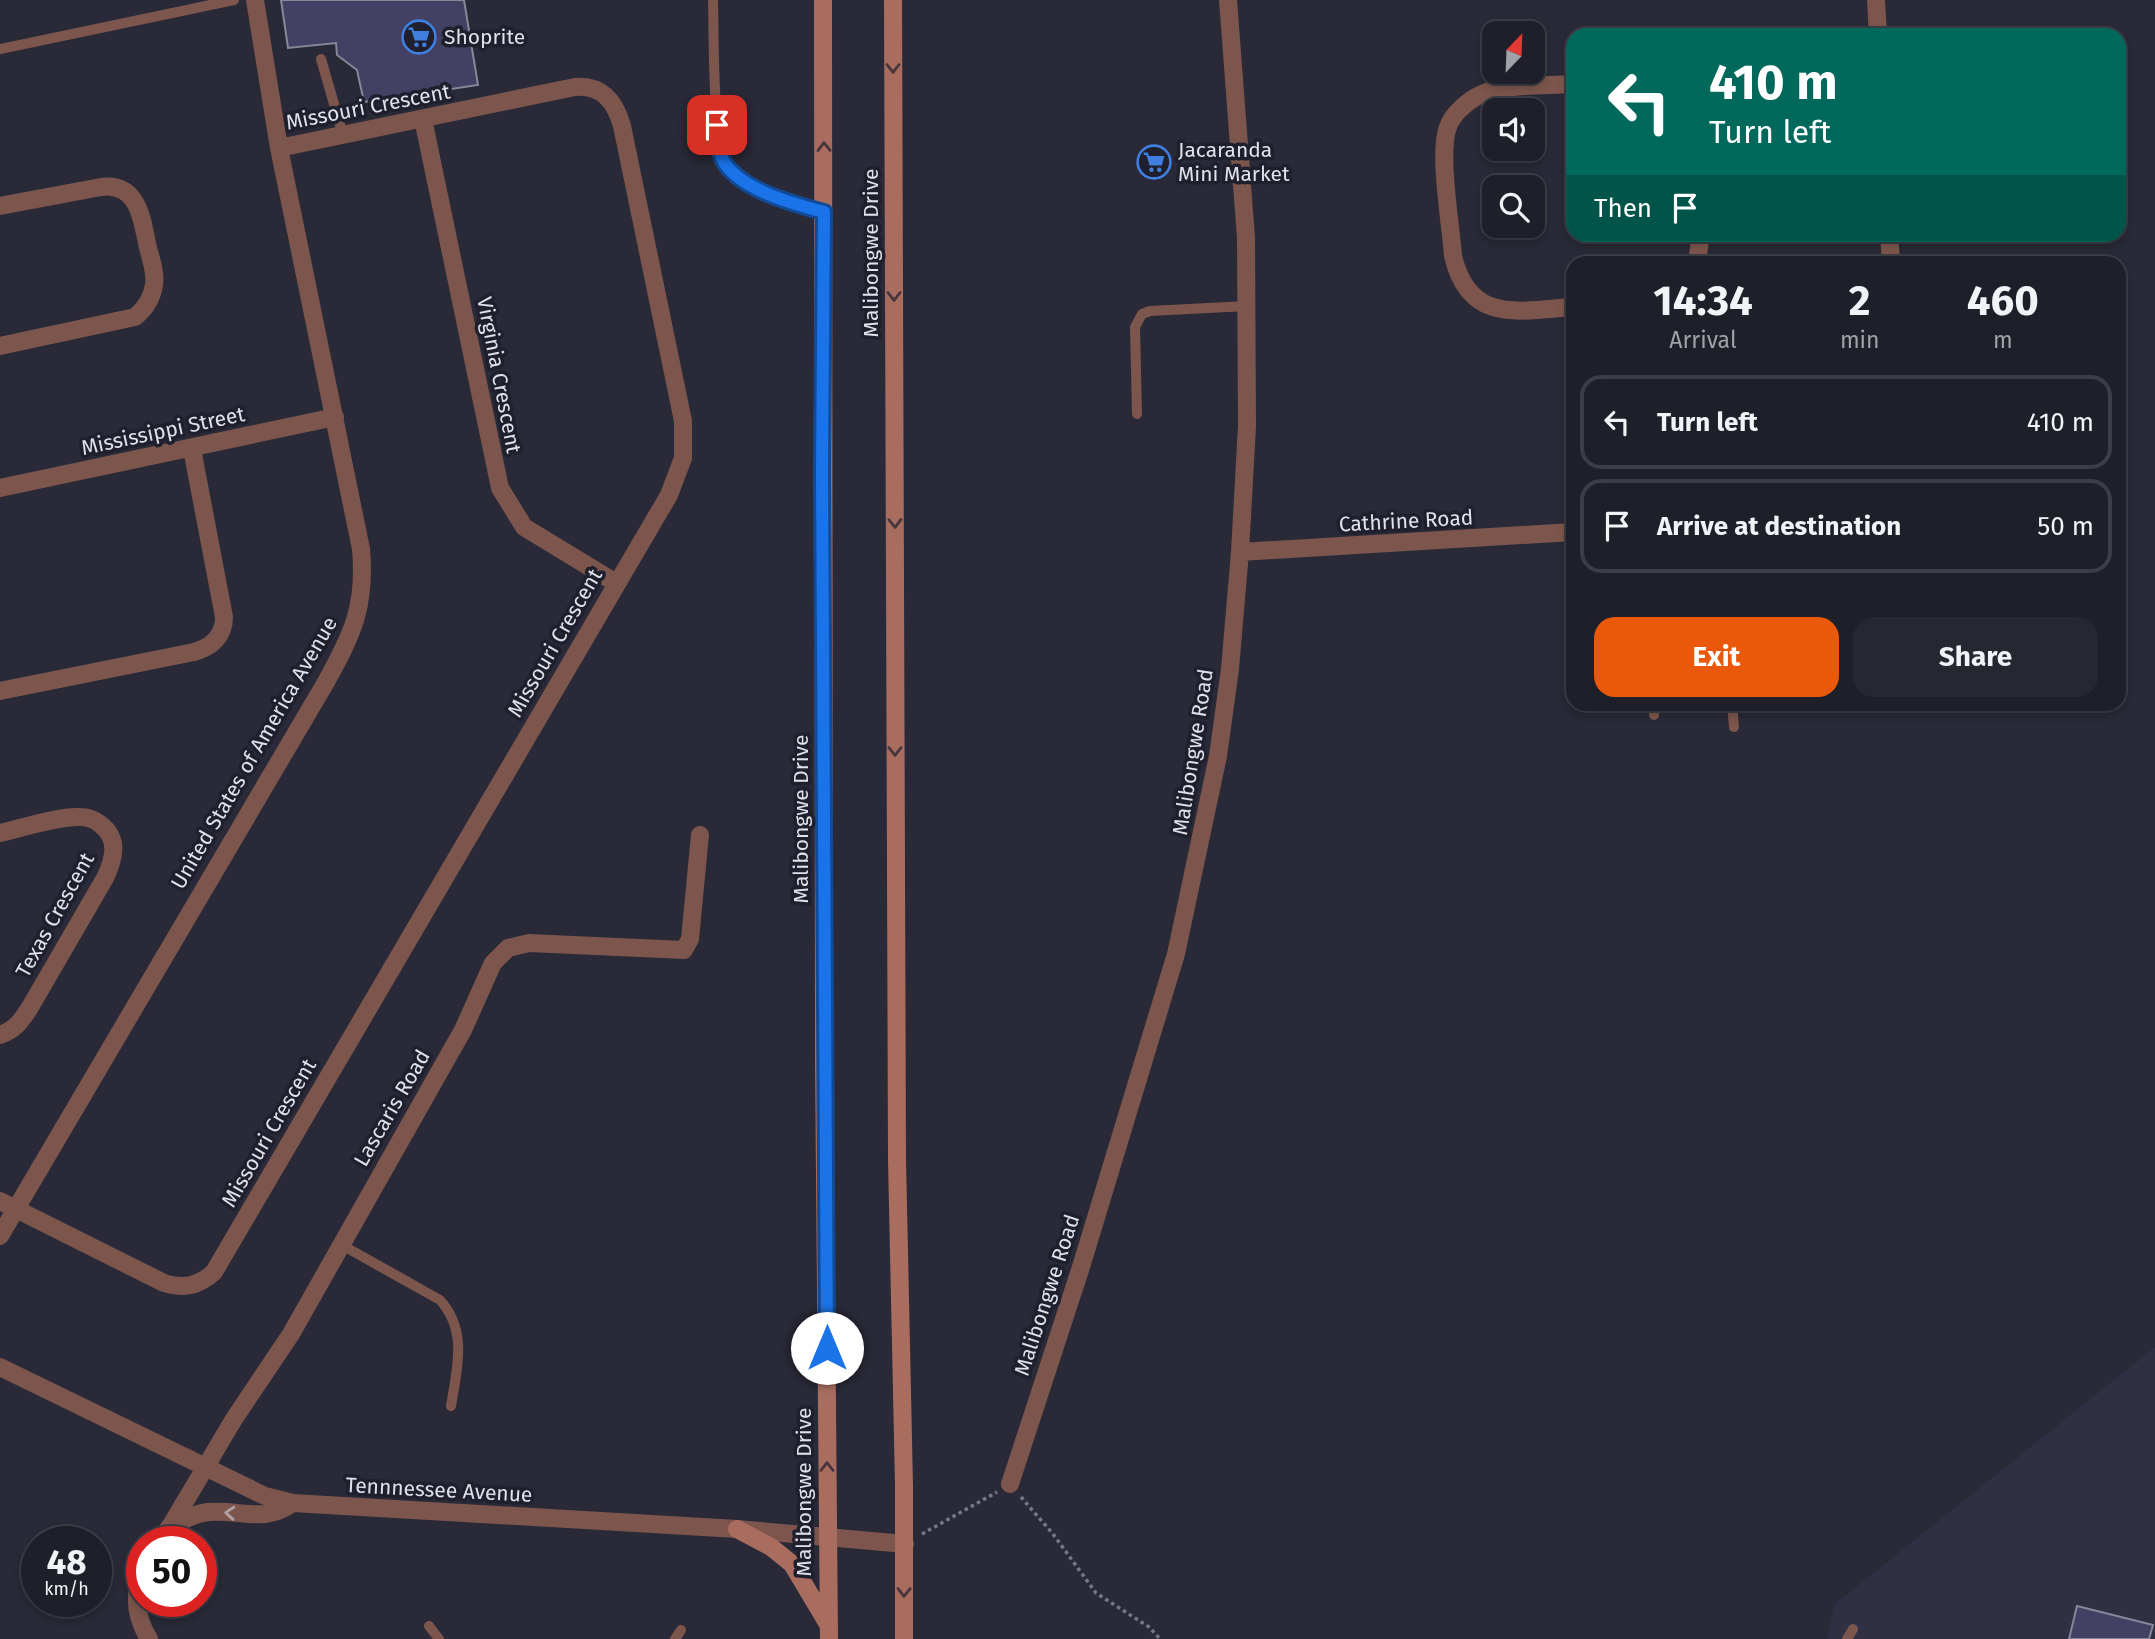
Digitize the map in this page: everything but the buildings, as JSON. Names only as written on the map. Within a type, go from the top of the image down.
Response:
[{"type":"main road","name":"Malibongwe Drive","points":[[823,0],[822,472],[826,1535],[829,1633]]},
{"type":"main road","name":"Malibongwe Drive","points":[[893,0],[897,1159],[905,1544],[904,1639]]},
{"type":"main road","points":[[737,1529],[771,1547],[792,1564],[829,1633]]},
{"type":"street","name":"United States of America Avenue","points":[[0,1236],[8,1205],[326,682],[354,628],[362,594],[362,564],[335,417],[279,148],[255,0]]},
{"type":"street","name":"Malibongwe Road","points":[[1010,1484],[1081,1267],[1176,954],[1218,756],[1230,669],[1247,426],[1247,306],[1241,146],[1228,0]]},
{"type":"street","points":[[1875,0],[1877,28]]},
{"type":"street","points":[[1566,84],[1502,89],[1469,101],[1448,126],[1444,152],[1453,257],[1457,273],[1472,297],[1502,310],[1566,307]]},
{"type":"street","name":"Missouri Crescent","points":[[8,1205],[164,1283],[179,1287],[190,1286],[200,1283],[214,1272],[669,495],[681,466],[685,440],[683,421],[622,126],[617,108],[605,94],[581,86],[279,148]]},
{"type":"street","name":"Virginia Crescent","points":[[423,119],[500,488],[524,527],[617,583]]},
{"type":"street","points":[[0,206],[101,187],[118,187],[132,198],[139,210],[155,278],[149,300],[135,317],[0,345]]},
{"type":"street","name":"Mississippi Street","points":[[0,488],[335,417]]},
{"type":"street","points":[[0,691],[194,652],[215,642],[222,631],[224,617],[192,449]]},
{"type":"street","name":"Cathrine Road","points":[[1240,552],[1566,536]]},
{"type":"street","name":"Texas Crescent","points":[[0,833],[72,818],[88,818],[102,826],[111,836],[114,855],[105,877],[29,1009],[10,1032],[0,1035]]},
{"type":"street","name":"Lascaris Road","points":[[170,1526],[234,1419],[280,1352],[463,1030],[498,956],[516,944],[529,943],[684,950],[690,939],[700,835]]},
{"type":"street","name":"Tennnessee Avenue","points":[[0,1367],[265,1496],[293,1503],[737,1529],[905,1544]]},
{"type":"street","points":[[179,1526],[195,1515],[220,1513],[259,1516],[272,1514],[293,1503]]},
{"type":"street","points":[[139,1617],[149,1639]]},
{"type":"lane","points":[[0,49],[234,0]]},
{"type":"lane","points":[[713,0],[717,125],[722,157],[740,178],[752,186],[794,204],[824,212]]},
{"type":"lane","points":[[321,59],[343,135]]},
{"type":"lane","points":[[1137,414],[1135,327],[1142,314],[1150,311],[1247,306]]},
{"type":"lane","points":[[1733,711],[1734,727]]},
{"type":"lane","points":[[340,1244],[440,1300],[446,1307],[460,1346],[451,1406]]},
{"type":"lane","points":[[429,1626],[439,1639]]},
{"type":"lane","points":[[1847,1639],[1853,1629]]},
{"type":"path","points":[[905,1544],[1010,1484],[1053,1534],[1096,1593],[1149,1628],[1160,1639]]},
{"type":"shaded area","points":[[2155,1347],[2155,1639],[1827,1639],[1835,1604]]},
{"type":"place","name":"Shoprite","points":[[419,37]]},
{"type":"place","name":"Jacaranda Mini Market","points":[[1154,162]]},
{"type":"route","points":[[717,125],[722,157],[740,178],[794,204],[824,212],[822,472],[827,1348]]}]
